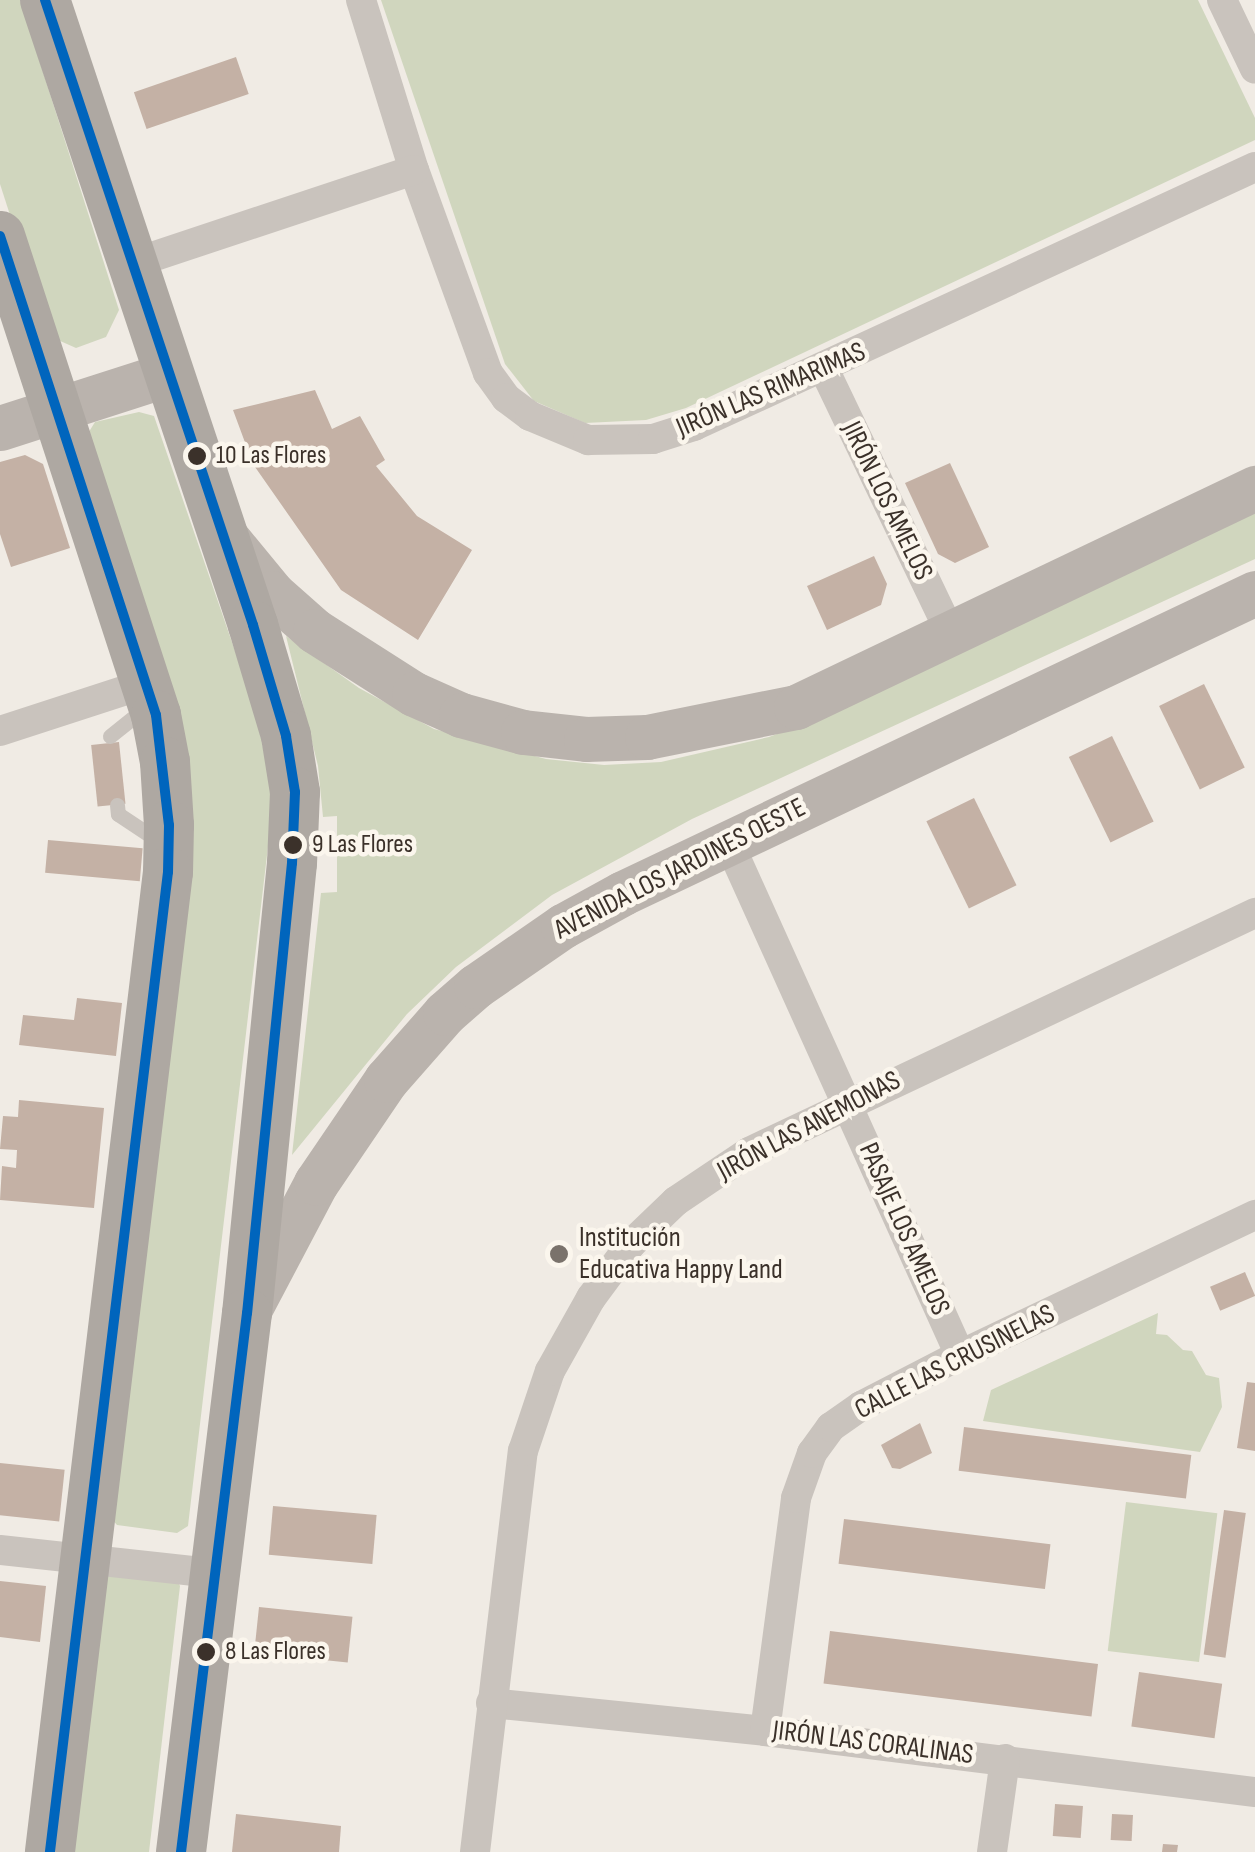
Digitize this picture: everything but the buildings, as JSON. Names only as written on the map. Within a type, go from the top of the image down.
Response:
[{"type":"main road","points":[[45,0],[222,532],[286,736],[295,792],[292,863],[247,1313],[181,1852]]},
{"type":"main road","points":[[0,236],[56,411],[137,693],[165,762],[168,848],[50,1852]]},
{"type":"main road","points":[[0,428],[168,374]]},
{"type":"main road","points":[[222,532],[272,592],[353,657],[461,715],[523,732],[586,739],[647,737],[796,708],[1255,488]]},
{"type":"main road","name":"AVENIDA LOS JARDINES OESTE","points":[[247,1313],[316,1183],[386,1080],[445,1013],[562,926],[728,842],[1255,593]]},
{"type":"street","name":"JIRÓN LAS RIMARIMAS","points":[[360,0],[414,170],[488,373],[506,398],[556,430],[616,442],[653,439],[824,369],[1255,167]]},
{"type":"street","points":[[1222,0],[1255,69]]},
{"type":"street","points":[[130,264],[414,170]]},
{"type":"street","name":"JIRÓN LOS AMELOS","points":[[824,369],[951,634]]},
{"type":"street","points":[[0,731],[137,693]]},
{"type":"street","points":[[728,842],[846,1103]]},
{"type":"street","name":"JIRÓN LAS ANEMONAS","points":[[475,1852],[523,1451],[550,1372],[591,1298],[631,1244],[676,1201],[749,1152],[846,1103],[1255,914]]},
{"type":"street","name":"PASAJE LOS AMELOS","points":[[846,1103],[960,1355]]},
{"type":"street","name":"CALLE LAS CRUSINELAS","points":[[765,1730],[796,1498],[812,1454],[831,1428],[861,1406],[960,1355],[1255,1215]]},
{"type":"street","points":[[0,1550],[213,1573]]},
{"type":"street","name":"JIRÓN LAS CORALINAS","points":[[491,1704],[765,1730],[1255,1792]]},
{"type":"street","points":[[992,1852],[1005,1759]]},
{"type":"lane","points":[[137,693],[111,740],[137,693]]},
{"type":"lane","points":[[117,805],[118,814],[168,848]]},
{"type":"green space","points":[[0,0],[20,0],[119,310],[106,337],[76,348],[49,336],[0,184]]},
{"type":"green space","points":[[381,0],[1198,0],[1255,118],[1255,140],[686,408],[646,420],[585,423],[534,401],[505,364]]},
{"type":"green space","points":[[139,412],[154,416],[254,706],[270,780],[271,821],[188,1526],[177,1533],[117,1525],[109,1516],[186,871],[87,435],[95,422]]},
{"type":"green space","points":[[1255,513],[1255,559],[692,819],[552,895],[456,967],[407,1014],[292,1155],[321,893],[337,892],[337,816],[323,817],[318,766],[286,636],[359,688],[434,729],[546,759],[604,765],[661,762],[769,737],[819,718]]},
{"type":"green space","points":[[1158,1313],[1156,1334],[1167,1335],[1183,1350],[1192,1351],[1206,1375],[1219,1378],[1222,1407],[1200,1452],[983,1421],[991,1390]]},
{"type":"green space","points":[[1126,1502],[1217,1513],[1199,1662],[1108,1651]]},
{"type":"green space","points":[[104,1576],[177,1579],[180,1586],[149,1852],[71,1852]]},
{"type":"transit line","points":[[45,0],[253,625],[286,736],[295,792],[292,863],[247,1313],[181,1852]]},
{"type":"transit line","points":[[0,236],[156,715],[169,825],[168,872],[50,1852]]},
{"type":"place","name":"10 Las Flores","points":[[197,456]]},
{"type":"place","name":"9 Las Flores","points":[[293,845]]},
{"type":"place","name":"Institución Educativa Happy Land","points":[[559,1254]]},
{"type":"place","name":"8 Las Flores","points":[[206,1652]]}]
